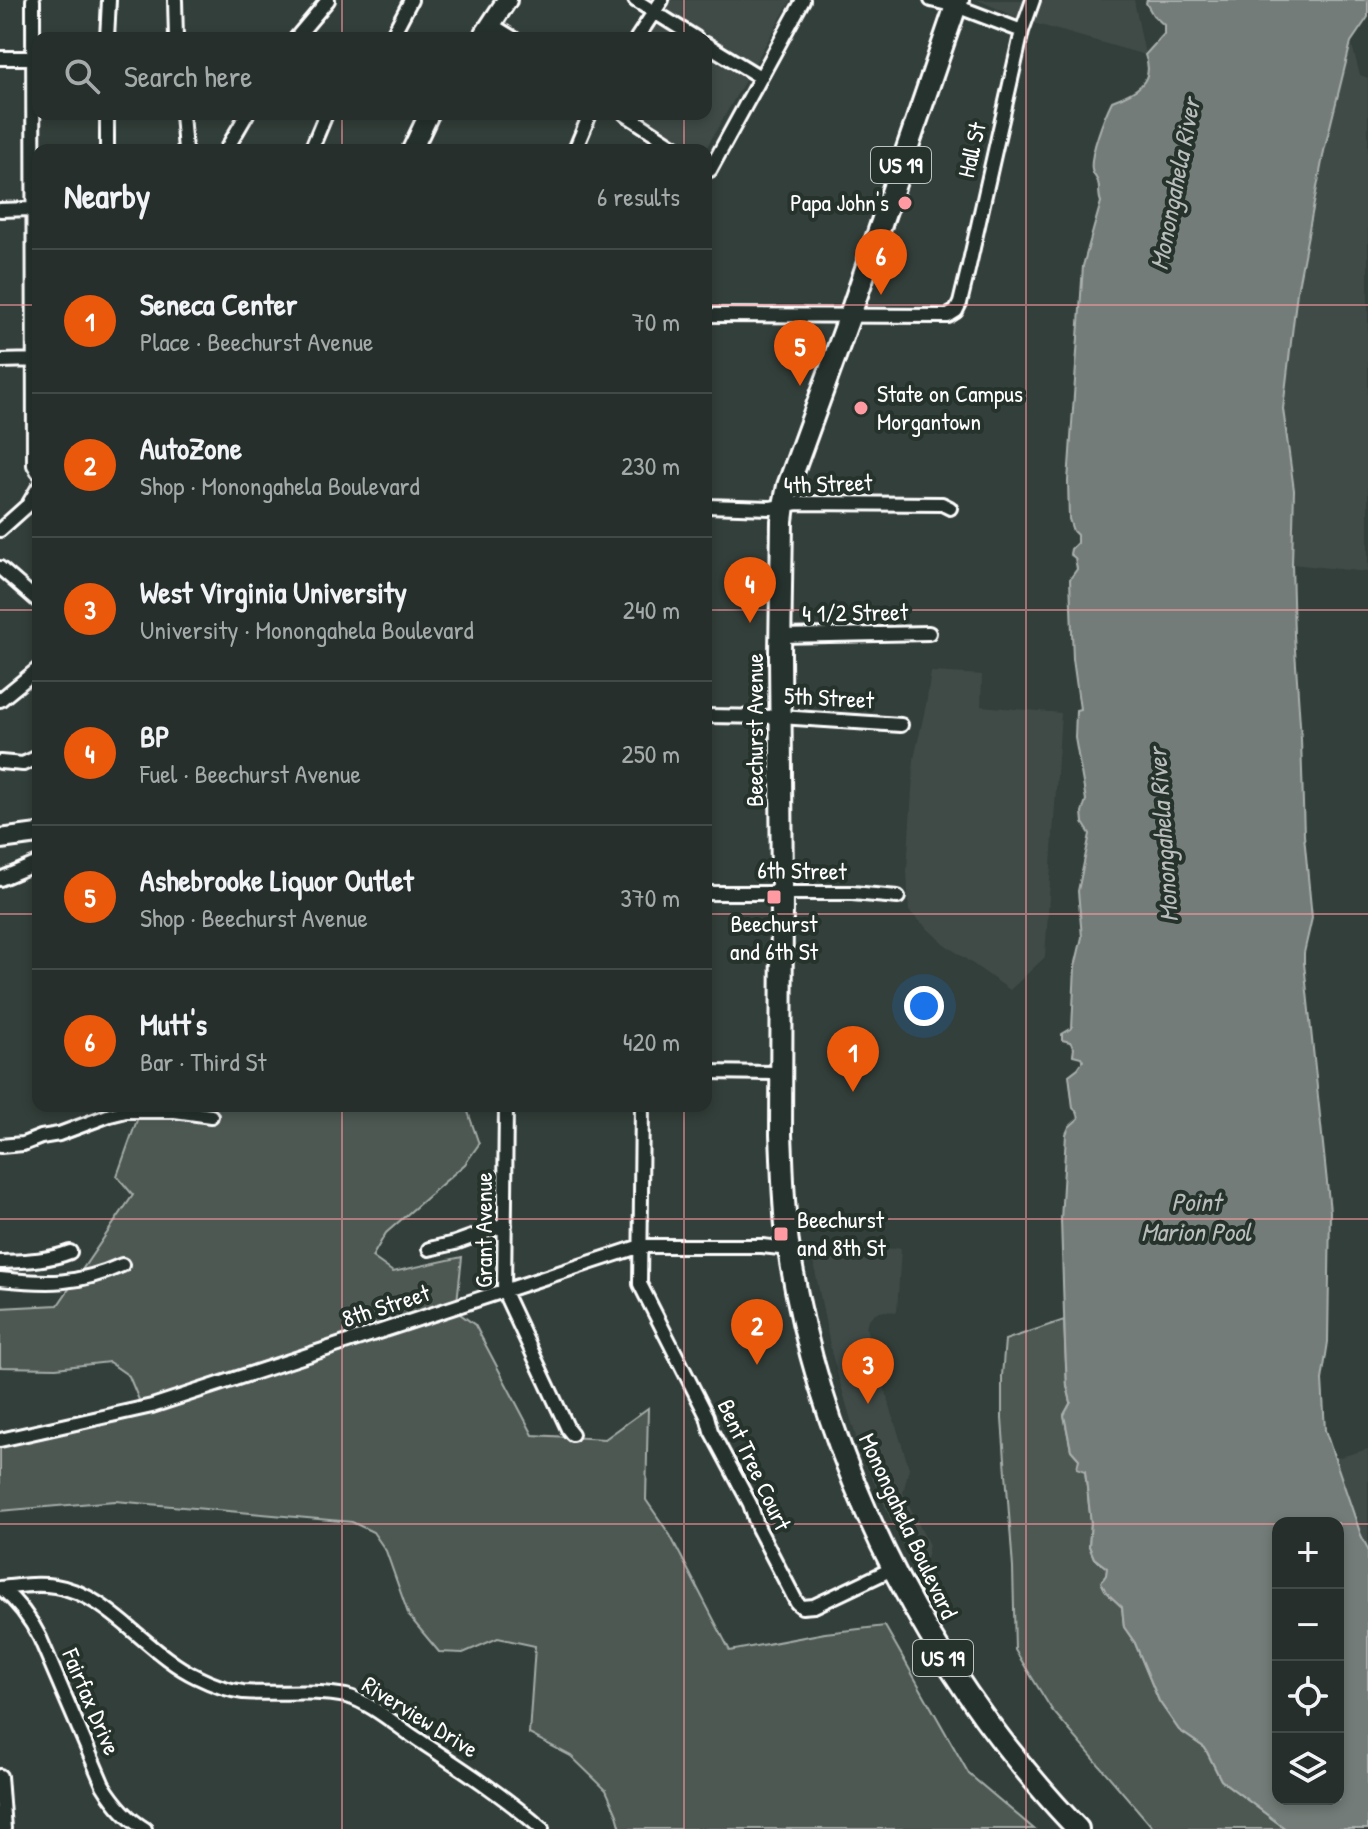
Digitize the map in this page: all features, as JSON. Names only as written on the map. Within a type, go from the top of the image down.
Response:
[{"type":"main road","name":"Beechurst Avenue","points":[[789,1249],[780,1073],[780,636],[784,505],[788,486],[957,3]]},
{"type":"main road","name":"Monongahela Boulevard","points":[[789,1249],[806,1331],[834,1427],[868,1515],[894,1568],[940,1653],[976,1707],[1061,1813],[1078,1829]]},
{"type":"street","points":[[33,0],[33,32]]},
{"type":"street","points":[[107,32],[109,0]]},
{"type":"street","points":[[175,0],[176,32]]},
{"type":"street","points":[[301,32],[328,0]]},
{"type":"street","points":[[394,32],[411,0]]},
{"type":"street","points":[[487,31],[507,0]]},
{"type":"street","points":[[635,0],[686,32]]},
{"type":"street","points":[[641,32],[662,0]]},
{"type":"street","points":[[712,161],[803,0]]},
{"type":"street","points":[[931,0],[957,3],[1022,31]]},
{"type":"street","name":"Hall St","points":[[850,315],[948,316],[956,311],[1022,31],[1033,0]]},
{"type":"street","points":[[712,48],[760,77]]},
{"type":"street","points":[[0,58],[32,58]]},
{"type":"street","points":[[32,144],[33,120]]},
{"type":"street","points":[[107,120],[107,144]]},
{"type":"street","points":[[182,120],[184,144]]},
{"type":"street","points":[[230,144],[244,120]]},
{"type":"street","points":[[314,144],[324,120]]},
{"type":"street","points":[[415,144],[426,120]]},
{"type":"street","points":[[578,144],[588,120]]},
{"type":"street","points":[[634,120],[671,144]]},
{"type":"street","points":[[0,210],[32,209]]},
{"type":"street","points":[[712,315],[850,315]]},
{"type":"street","points":[[0,361],[32,360]]},
{"type":"street","points":[[0,530],[7,516],[28,505],[32,498]]},
{"type":"street","name":"4th Street","points":[[712,506],[942,504],[950,508]]},
{"type":"street","points":[[0,568],[32,596]]},
{"type":"street","name":"4 1/2 Street","points":[[780,636],[929,633]]},
{"type":"street","points":[[0,700],[32,674]]},
{"type":"street","name":"5th Street","points":[[712,716],[901,725]]},
{"type":"street","points":[[0,762],[23,764],[32,760]]},
{"type":"street","points":[[0,839],[32,835]]},
{"type":"street","points":[[0,879],[32,866]]},
{"type":"street","name":"6th Street","points":[[712,893],[852,893],[898,897]]},
{"type":"street","points":[[712,1072],[780,1073]]},
{"type":"street","points":[[0,1146],[23,1144],[59,1134],[122,1112]]},
{"type":"street","points":[[182,1112],[211,1116]]},
{"type":"street","name":"Grant Avenue","points":[[506,1112],[504,1292],[572,1434]]},
{"type":"street","points":[[641,1246],[642,1112]]},
{"type":"street","points":[[429,1249],[505,1225]]},
{"type":"street","name":"8th Street","points":[[0,1440],[152,1406],[641,1246],[762,1246],[789,1249]]},
{"type":"street","name":"Bent Tree Court","points":[[641,1246],[640,1284],[797,1603],[802,1607],[814,1606],[894,1568]]},
{"type":"street","points":[[0,1262],[39,1261],[70,1252]]},
{"type":"street","points":[[0,1279],[61,1282],[85,1279],[122,1265]]},
{"type":"street","name":"Riverview Drive","points":[[0,1588],[54,1586],[91,1599],[170,1663],[218,1687],[243,1692],[300,1691],[351,1697],[496,1791],[542,1829]]},
{"type":"street","name":"Fairfax Drive","points":[[0,1588],[30,1618],[103,1785],[132,1822],[145,1829]]},
{"type":"street","points":[[0,1776],[4,1829]]},
{"type":"shaded area","points":[[665,0],[791,0],[708,144],[680,144],[642,120],[712,120],[712,32],[646,32]]},
{"type":"shaded area","points":[[978,0],[1134,0],[1145,55],[1023,20]]},
{"type":"shaded area","points":[[1351,42],[1360,75],[1368,78],[1368,572],[1292,564],[1294,490],[1283,409],[1297,292],[1324,151]]},
{"type":"shaded area","points":[[931,672],[982,675],[981,706],[1061,713],[1045,957],[1010,990],[943,943],[909,911],[907,870],[914,759]]},
{"type":"shaded area","points":[[140,1112],[468,1112],[479,1144],[465,1164],[386,1233],[372,1257],[393,1272],[462,1257],[456,1311],[475,1325],[533,1435],[605,1439],[648,1408],[646,1500],[670,1535],[730,1651],[825,1633],[885,1626],[969,1774],[1034,1829],[621,1829],[606,1790],[571,1756],[529,1734],[535,1646],[498,1638],[463,1653],[439,1652],[409,1616],[386,1551],[373,1532],[352,1522],[115,1501],[0,1511],[0,1447],[122,1419],[139,1400],[129,1376],[109,1362],[56,1368],[0,1367],[0,1308],[58,1305],[133,1195],[117,1176]]},
{"type":"shaded area","points":[[901,1248],[897,1312],[875,1313],[868,1320],[866,1328],[909,1468],[903,1493],[929,1545],[926,1559],[908,1557],[861,1454],[832,1355],[812,1255]]},
{"type":"shaded area","points":[[1064,1320],[1067,1386],[1071,1402],[1064,1415],[1071,1450],[1085,1470],[1091,1523],[1089,1546],[1094,1558],[1107,1568],[1106,1592],[1122,1607],[1124,1627],[1135,1643],[1159,1701],[1179,1730],[1205,1748],[1221,1780],[1286,1829],[1154,1829],[1052,1710],[1015,1650],[1013,1568],[1002,1419],[1005,1340]]},
{"type":"shaded area","points":[[1368,1449],[1368,1549],[1334,1459]]},
{"type":"water","name":"Point Marion Pool","points":[[1147,0],[1368,0],[1368,17],[1351,42],[1324,151],[1297,292],[1283,409],[1294,490],[1294,635],[1304,835],[1312,918],[1304,963],[1330,1211],[1328,1342],[1322,1380],[1325,1430],[1368,1549],[1368,1829],[1286,1829],[1221,1780],[1205,1748],[1179,1730],[1159,1701],[1135,1643],[1124,1627],[1122,1607],[1106,1592],[1101,1582],[1107,1568],[1094,1558],[1089,1546],[1091,1523],[1085,1471],[1077,1468],[1079,1459],[1071,1450],[1064,1415],[1071,1402],[1067,1386],[1061,1220],[1066,1134],[1079,1118],[1073,1108],[1069,1075],[1083,1061],[1081,1057],[1073,1055],[1074,1048],[1070,1042],[1062,1040],[1062,1034],[1072,1028],[1075,967],[1082,937],[1078,891],[1090,834],[1083,823],[1082,812],[1086,800],[1075,738],[1076,710],[1080,709],[1073,659],[1070,579],[1077,569],[1075,558],[1070,554],[1077,543],[1077,535],[1069,519],[1068,481],[1083,266],[1101,202],[1098,182],[1092,170],[1093,155],[1112,101],[1141,86],[1148,73],[1145,55],[1164,34],[1164,25],[1153,15]]},
{"type":"place","name":"Papa John's","points":[[905,203]]},
{"type":"place","name":"Mutt's","points":[[881,295]]},
{"type":"place","name":"Ashebrooke Liquor Outlet","points":[[800,386]]},
{"type":"place","name":"State on Campus Morgantown","points":[[861,408]]},
{"type":"place","name":"BP","points":[[750,623]]},
{"type":"place","name":"Beechurst and 6th St","points":[[774,897]]},
{"type":"place","name":"Seneca Center","points":[[853,1092]]},
{"type":"place","name":"Beechurst and 8th St","points":[[781,1234]]},
{"type":"place","name":"AutoZone","points":[[757,1365]]},
{"type":"place","name":"West Virginia University","points":[[868,1404]]},
{"type":"water label","name":"Monongahela River","points":[[1175,184]]},
{"type":"water label","name":"Monongahela River","points":[[1163,835]]}]
